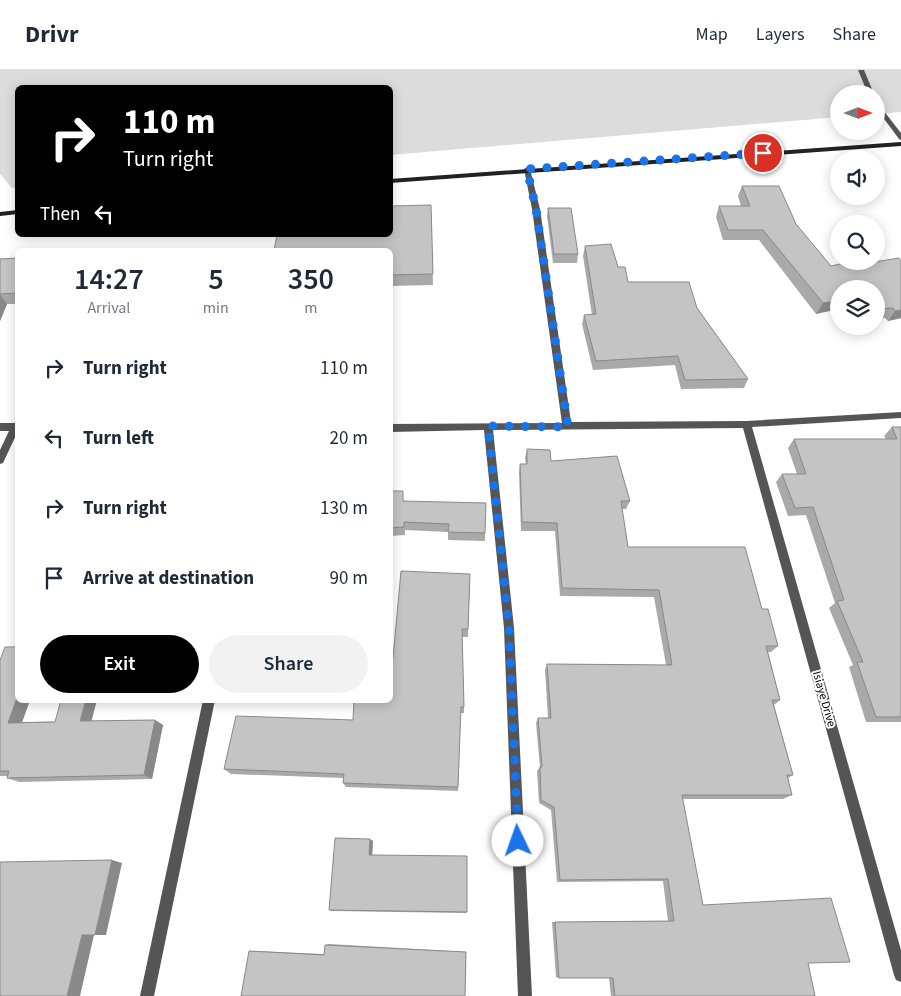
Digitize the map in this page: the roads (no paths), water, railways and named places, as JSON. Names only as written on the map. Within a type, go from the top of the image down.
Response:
[{"type":"main road","points":[[393,180],[901,144]]},
{"type":"main road","points":[[0,214],[15,212]]},
{"type":"street","points":[[861,70],[867,85]]},
{"type":"street","points":[[885,116],[901,138]]},
{"type":"street","points":[[527,169],[536,209],[568,427]]},
{"type":"street","points":[[393,428],[747,424],[901,415]]},
{"type":"street","name":"Isiaye Drive","points":[[747,424],[901,975]]},
{"type":"street","points":[[488,426],[509,628],[525,996]]},
{"type":"street","points":[[0,427],[15,427]]},
{"type":"street","points":[[0,460],[15,429]]},
{"type":"street","points":[[147,996],[208,703]]}]
